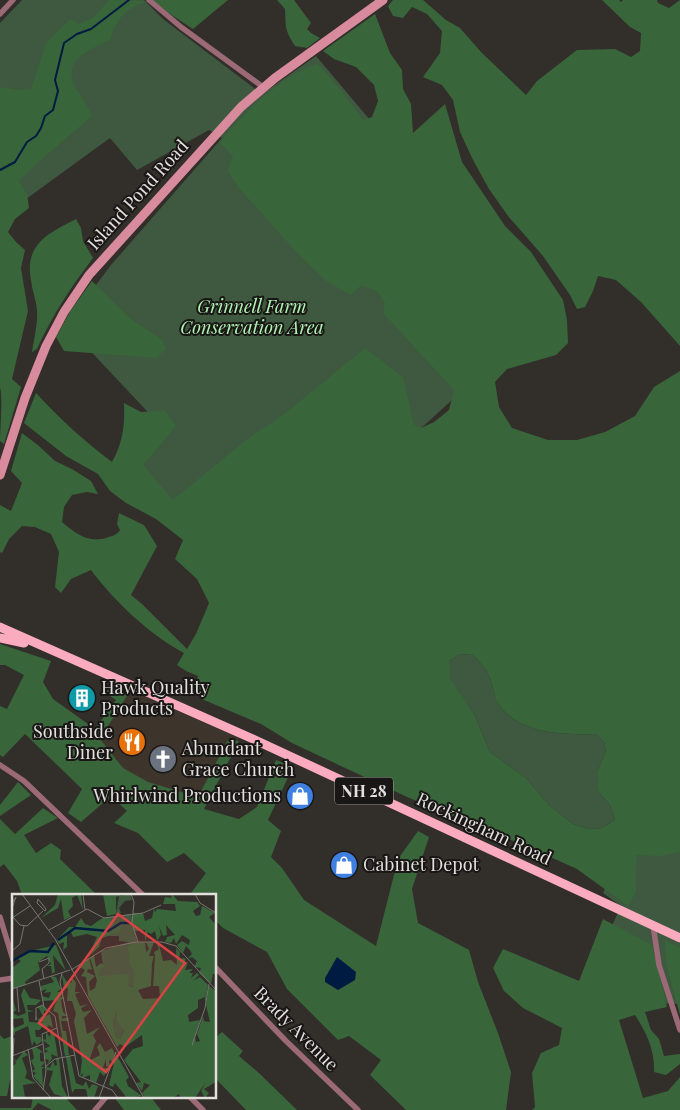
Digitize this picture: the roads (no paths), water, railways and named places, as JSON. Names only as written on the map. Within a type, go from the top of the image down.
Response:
[{"type":"main road","name":"Rockingham Road","points":[[0,627],[253,739],[680,938]]},
{"type":"main road","name":"NH 28","points":[[0,638],[46,648]]},
{"type":"street","points":[[0,14],[13,0]]},
{"type":"street","points":[[149,0],[181,27],[263,87]]},
{"type":"street","name":"Island Pond Road","points":[[0,475],[23,405],[55,327],[74,296],[104,258],[221,128],[263,87],[383,0]]},
{"type":"street","points":[[0,765],[24,781],[142,894]]},
{"type":"street","points":[[0,916],[12,956]]},
{"type":"street","points":[[653,925],[659,965],[680,1030]]},
{"type":"street","name":"Brady Avenue","points":[[216,968],[286,1042],[358,1110]]},
{"type":"street","points":[[95,1110],[105,1098]]},
{"type":"street","points":[[191,1098],[203,1110]]},
{"type":"water","points":[[337,957],[356,972],[355,980],[338,990],[325,982],[325,978]]},
{"type":"waterway","points":[[0,170],[15,162],[27,142],[36,136],[45,116],[53,110],[58,91],[55,80],[64,43],[77,34],[91,29],[129,0]]},
{"type":"place","name":"Hawk Quality Products","points":[[82,698]]},
{"type":"place","name":"Southside Diner","points":[[132,742]]},
{"type":"place","name":"Abundant Grace Church","points":[[163,759]]},
{"type":"place","name":"Whirlwind Productions","points":[[300,796]]},
{"type":"place","name":"Cabinet Depot","points":[[344,865]]},
{"type":"park label","name":"Grinnell Farm Conservation Area","points":[[252,317]]}]
